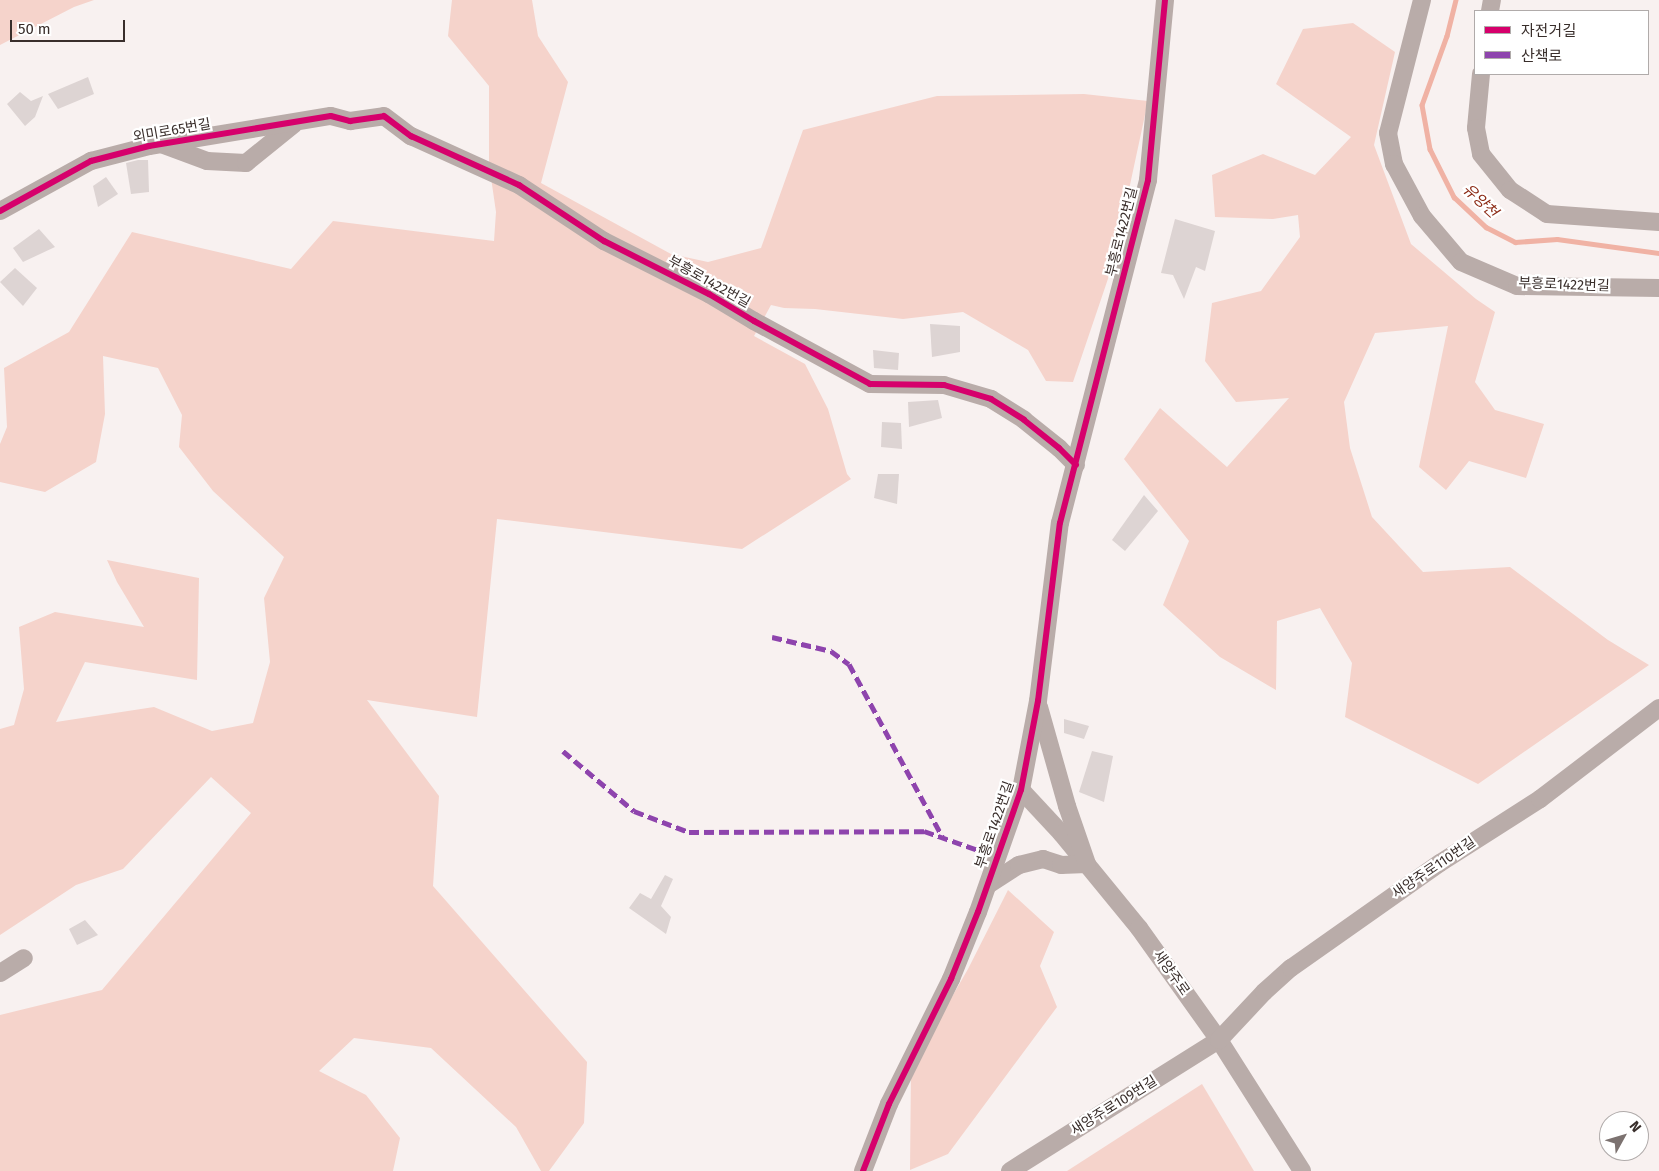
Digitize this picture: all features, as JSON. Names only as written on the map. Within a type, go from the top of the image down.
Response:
[{"type":"street","name":"부흥로1422번길","points":[[863,1171],[890,1104],[951,979],[988,885],[1021,790],[1038,701],[1060,522],[1148,180],[1165,0]]},
{"type":"street","name":"부흥로1422번길","points":[[1422,0],[1388,133],[1394,164],[1427,222],[1460,262],[1517,286],[1659,288]]},
{"type":"street","points":[[1481,75],[1476,128],[1481,154],[1510,190],[1547,214],[1659,222]]},
{"type":"street","name":"부흥로1422번길","points":[[331,116],[350,121],[384,116],[411,136],[519,185],[604,241],[709,294],[754,321],[870,384],[944,385],[991,399],[1024,420],[1059,448],[1076,465]]},
{"type":"street","name":"외미로65번길","points":[[0,211],[91,161],[149,146],[294,124],[331,116]]},
{"type":"street","points":[[164,145],[207,161],[246,163],[294,124]]},
{"type":"street","points":[[988,885],[1019,865],[1043,859],[1061,865],[1087,864],[1067,806],[1038,701]]},
{"type":"street","name":"새양주로110번길","points":[[1219,1040],[1264,992],[1291,968],[1440,863],[1540,799],[1659,708]]},
{"type":"street","name":"새양주로","points":[[1021,790],[1087,864],[1139,928],[1219,1040],[1302,1171]]},
{"type":"street","points":[[0,973],[24,958]]},
{"type":"street","name":"새양주로109번길","points":[[1010,1171],[1219,1040]]},
{"type":"shaded area","points":[[0,0],[94,0],[74,7],[0,45]]},
{"type":"shaded area","points":[[452,0],[532,0],[538,36],[568,82],[541,183],[671,254],[708,262],[761,248],[803,130],[937,96],[1084,94],[1148,101],[1113,264],[1073,382],[1046,381],[1028,350],[963,312],[903,319],[815,309],[784,308],[771,305],[754,336],[805,364],[828,409],[847,474],[851,479],[742,549],[497,519],[477,717],[367,700],[439,796],[433,886],[587,1062],[584,1123],[549,1171],[541,1171],[516,1127],[431,1048],[354,1038],[319,1071],[366,1095],[400,1138],[393,1171],[0,1171],[0,1015],[102,990],[251,813],[211,777],[123,869],[76,885],[0,935],[0,729],[14,725],[24,689],[19,627],[55,612],[144,627],[117,582],[107,560],[199,578],[197,680],[85,662],[56,722],[154,707],[212,731],[253,723],[270,662],[264,598],[284,557],[213,491],[179,447],[182,415],[158,368],[103,356],[105,414],[96,462],[45,492],[0,482],[0,444],[7,427],[4,368],[69,332],[132,232],[291,269],[333,221],[494,241],[496,212],[489,164],[489,86],[448,36]]},
{"type":"shaded area","points":[[1353,23],[1395,52],[1374,145],[1411,244],[1476,299],[1495,312],[1475,382],[1495,410],[1544,424],[1526,478],[1469,461],[1446,490],[1419,467],[1448,326],[1375,333],[1344,402],[1350,448],[1372,517],[1423,572],[1510,567],[1608,640],[1649,665],[1478,784],[1345,717],[1352,663],[1320,608],[1277,621],[1276,690],[1220,657],[1163,605],[1189,541],[1124,459],[1160,408],[1227,467],[1289,398],[1236,402],[1205,361],[1212,303],[1261,291],[1300,237],[1298,215],[1273,219],[1215,217],[1212,175],[1263,154],[1315,175],[1351,137],[1276,84],[1303,29]]},
{"type":"shaded area","points":[[1008,890],[1054,932],[1040,966],[1057,1007],[948,1154],[910,1170],[911,1068],[968,969]]},
{"type":"shaded area","points":[[1202,1084],[1254,1171],[1067,1171]]},
{"type":"building","points":[[88,77],[94,94],[58,109],[48,94]]},
{"type":"building","points":[[20,92],[31,101],[43,96],[35,117],[25,126],[7,104]]},
{"type":"building","points":[[148,160],[149,192],[131,194],[126,163]]},
{"type":"building","points":[[106,177],[118,194],[98,207],[93,186]]},
{"type":"building","points":[[1175,219],[1215,231],[1205,271],[1196,267],[1184,299],[1173,275],[1161,273]]},
{"type":"building","points":[[39,229],[55,247],[23,262],[13,248]]},
{"type":"building","points":[[15,268],[37,288],[23,306],[0,282]]},
{"type":"building","points":[[930,324],[960,326],[960,352],[932,357]]},
{"type":"building","points":[[873,350],[899,353],[898,370],[874,368]]},
{"type":"building","points":[[938,400],[942,418],[909,427],[908,402]]},
{"type":"building","points":[[882,422],[901,423],[902,449],[881,447]]},
{"type":"building","points":[[878,474],[899,474],[897,504],[874,498]]},
{"type":"building","points":[[1144,495],[1158,511],[1125,551],[1112,540]]},
{"type":"building","points":[[1064,719],[1089,726],[1084,739],[1064,733]]},
{"type":"building","points":[[1092,751],[1113,756],[1104,802],[1079,792]]},
{"type":"building","points":[[665,875],[673,879],[661,906],[671,917],[666,934],[629,908],[640,893],[651,899]]},
{"type":"building","points":[[85,920],[98,935],[77,945],[69,929]]},
{"type":"waterway","name":"유양천","points":[[1456,0],[1447,36],[1422,105],[1430,149],[1454,197],[1486,227],[1515,242],[1557,239],[1659,253]]},
{"type":"marked path","points":[[772,637],[831,651],[849,664],[942,836]]},
{"type":"marked path","points":[[563,751],[634,811],[689,832],[924,831],[998,857]]},
{"type":"cycle path","points":[[863,1171],[889,1104],[951,979],[978,912],[1021,790],[1038,701],[1060,523],[1148,180],[1165,0]]},
{"type":"cycle path","points":[[0,211],[91,161],[149,146],[331,116],[350,121],[384,116],[411,136],[519,185],[604,241],[709,294],[754,321],[870,384],[944,385],[991,399],[1024,420],[1059,448],[1076,465]]}]
